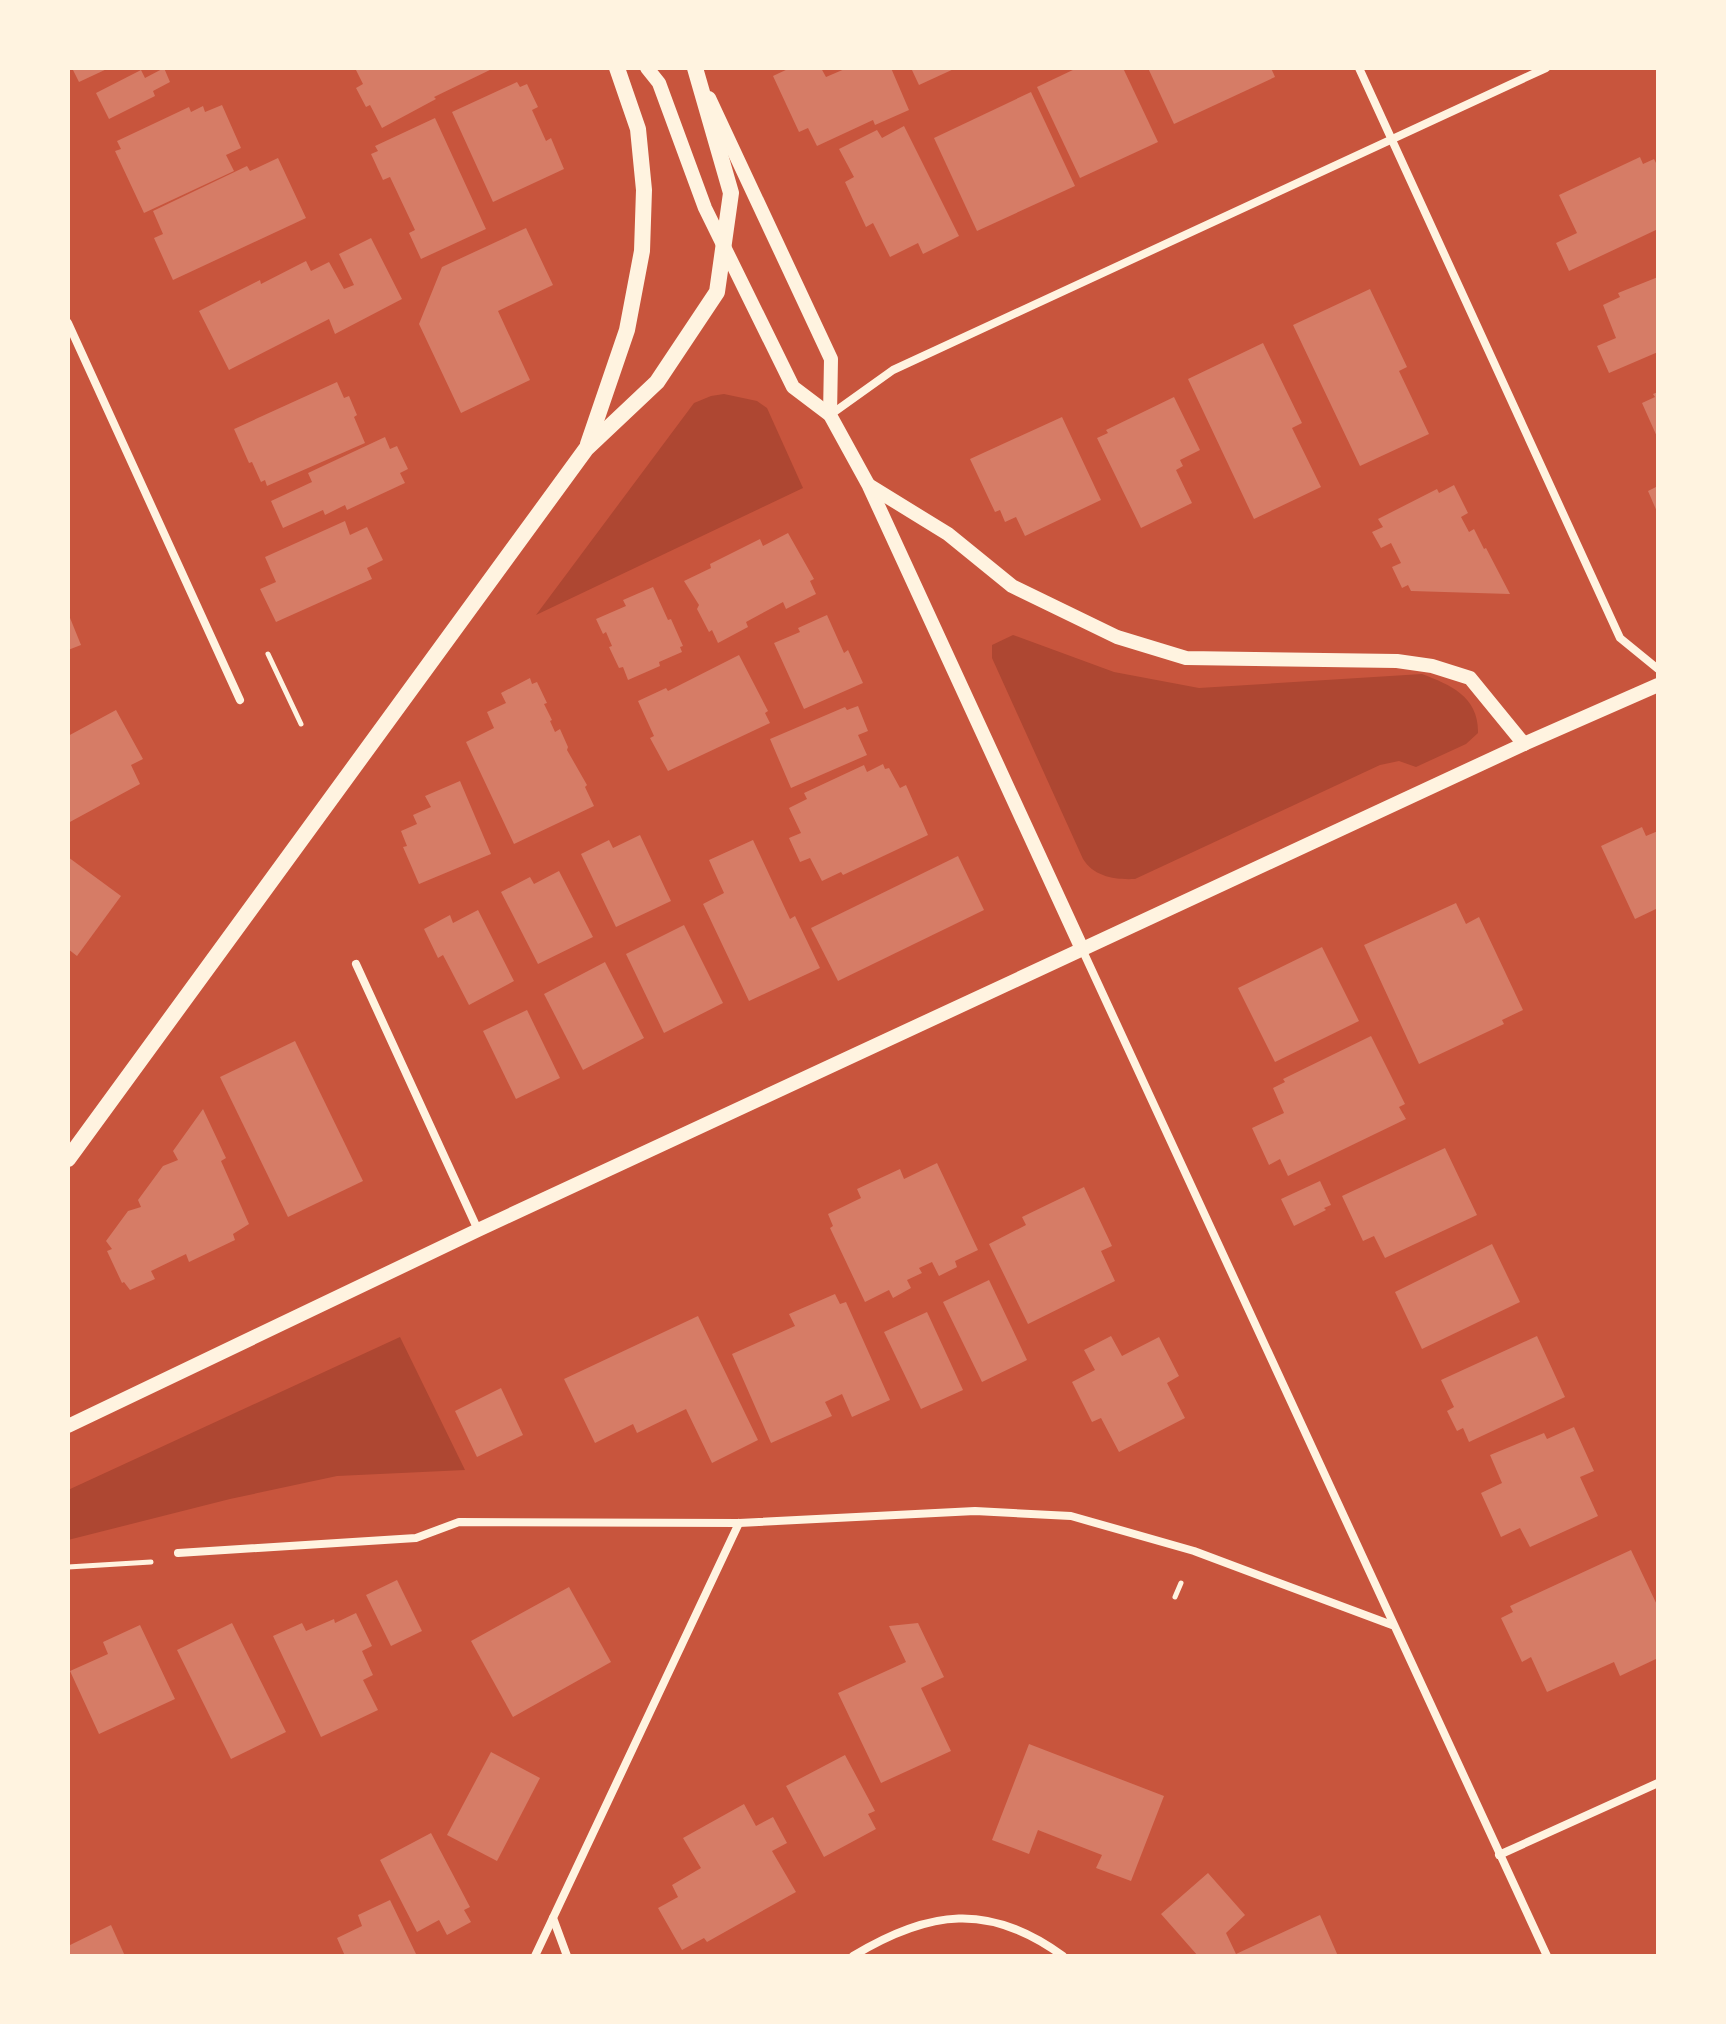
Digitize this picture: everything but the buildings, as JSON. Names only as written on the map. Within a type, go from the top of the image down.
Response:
[{"type":"main road","points":[[586,449],[627,330],[642,251],[644,190],[638,129],[617,68]]},
{"type":"main road","points":[[68,1159],[586,449],[657,382],[717,292],[731,193],[695,68]]},
{"type":"street","points":[[647,68],[659,83],[705,208],[793,387],[830,415],[869,486],[1547,1956]]},
{"type":"street","points":[[695,68],[831,359],[830,415]]},
{"type":"street","points":[[1359,68],[1620,638],[1658,669]]},
{"type":"street","points":[[830,415],[893,370],[1546,68]]},
{"type":"street","points":[[68,323],[240,700]]},
{"type":"street","points":[[869,486],[948,534],[1012,586],[1117,637],[1186,658],[1397,661],[1432,666],[1470,678],[1524,744]]},
{"type":"street","points":[[68,1426],[478,1230],[1524,744],[1658,685]]},
{"type":"street","points":[[356,964],[478,1230]]},
{"type":"street","points":[[178,1553],[416,1538],[459,1522],[739,1523],[975,1511],[1071,1516],[1194,1551],[1392,1625]]},
{"type":"street","points":[[535,1956],[739,1523]]},
{"type":"street","points":[[1499,1855],[1658,1783]]},
{"type":"street","points":[[553,1917],[567,1956]]},
{"type":"street","points":[[853,1956],[908,1927],[962,1918],[990,1920],[1016,1929],[1042,1941],[1063,1956]]},
{"type":"path","points":[[268,654],[301,724]]},
{"type":"path","points":[[68,1567],[154,1562]]},
{"type":"path","points":[[1175,1597],[1181,1583]]},
{"type":"shaded area","points":[[724,394],[757,401],[767,408],[803,488],[536,615],[694,403]]},
{"type":"shaded area","points":[[1013,635],[1114,672],[1199,688],[1422,674],[1453,688],[1468,701],[1474,710],[1478,733],[1466,744],[1416,767],[1399,761],[1380,765],[1135,879],[1113,878],[1099,874],[1083,859],[992,658],[992,645]]},
{"type":"shaded area","points":[[400,1337],[465,1470],[337,1476],[68,1540],[68,1490]]}]
